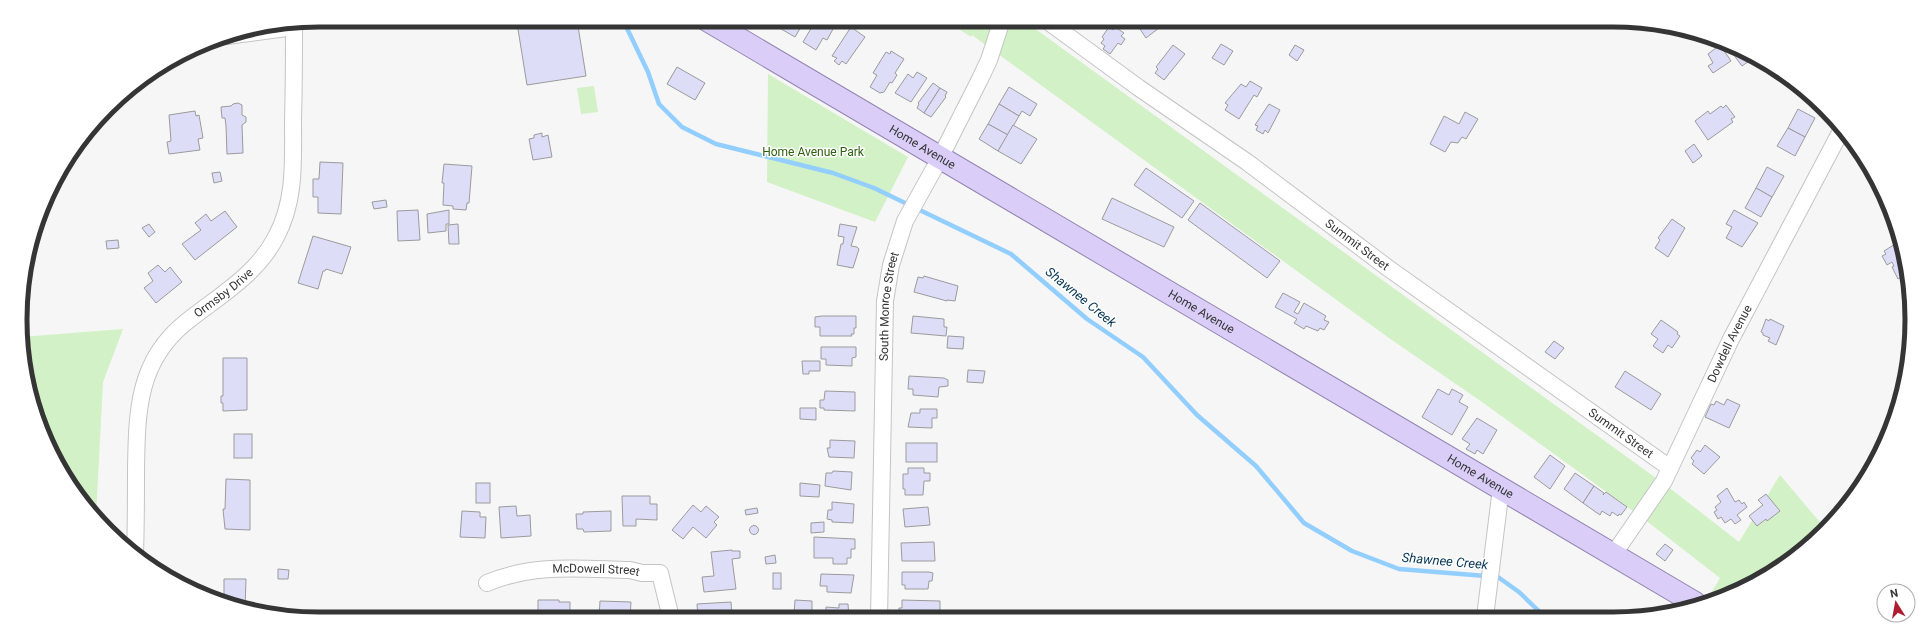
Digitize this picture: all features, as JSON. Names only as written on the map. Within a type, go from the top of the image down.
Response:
[{"type":"main road","name":"Home Avenue","points":[[719,27],[1691,601]]},
{"type":"street","name":"South Monroe Street","points":[[879,612],[885,301],[894,252],[905,222],[940,158],[986,67],[1000,27]]},
{"type":"street","name":"Summit Street","points":[[1056,27],[1139,88],[1247,162],[1388,268],[1670,468]]},
{"type":"street","name":"Ormsby Drive","points":[[135,547],[138,408],[141,393],[149,371],[160,350],[176,331],[240,281],[260,261],[277,237],[286,214],[292,181],[294,29]]},
{"type":"street","name":"Dowdell Avenue","points":[[1613,555],[1664,481],[1731,339],[1839,135]]},
{"type":"street","points":[[1486,612],[1501,488]]},
{"type":"street","name":"McDowell Street","points":[[487,583],[512,574],[540,569],[630,570],[642,573],[660,574],[670,612]]},
{"type":"green space","points":[[956,27],[1033,27],[1667,486],[1739,542],[1780,475],[1821,524],[1791,552],[1775,563],[1742,582],[1710,595],[1720,578],[1644,519],[1482,402],[1389,338],[972,35],[971,37]]},
{"type":"green space","name":"Home Avenue Park","points":[[768,74],[908,157],[875,222],[767,182]]},
{"type":"green space","points":[[594,86],[598,112],[581,114],[577,88]]},
{"type":"green space","points":[[123,329],[103,382],[96,508],[87,498],[66,466],[49,431],[37,395],[30,358],[28,336]]},
{"type":"building","points":[[518,27],[578,27],[586,76],[527,85]]},
{"type":"building","points":[[778,27],[801,27],[795,37]]},
{"type":"building","points":[[812,27],[834,27],[827,40],[823,38],[816,50],[803,42]]},
{"type":"building","points":[[851,27],[865,37],[846,64],[842,61],[839,65],[834,61],[837,58],[832,56]]},
{"type":"building","points":[[1109,27],[1113,30],[1115,27],[1124,33],[1121,36],[1125,39],[1121,45],[1118,43],[1110,54],[1103,49],[1105,46],[1101,43],[1104,39],[1102,37]]},
{"type":"building","points":[[1143,27],[1159,28],[1146,38],[1140,29]]},
{"type":"building","points":[[1221,44],[1233,51],[1224,65],[1212,58]]},
{"type":"building","points":[[1173,45],[1185,54],[1164,80],[1155,73],[1158,69],[1156,67]]},
{"type":"building","points":[[1295,45],[1304,50],[1297,61],[1289,55]]},
{"type":"building","points":[[1718,47],[1722,48],[1731,61],[1713,73],[1708,66],[1713,63],[1708,54]]},
{"type":"building","points":[[891,51],[904,59],[895,73],[897,75],[892,83],[890,82],[884,92],[880,93],[870,87],[877,75],[873,73],[886,52],[890,54]]},
{"type":"building","points":[[1734,53],[1749,61],[1742,66]]},
{"type":"building","points":[[677,67],[705,83],[695,100],[667,84]]},
{"type":"building","points":[[917,72],[927,78],[911,102],[895,93],[908,74],[913,78]]},
{"type":"building","points":[[1250,81],[1262,88],[1257,97],[1254,95],[1239,119],[1225,110],[1228,105],[1225,103],[1241,84],[1246,87]]},
{"type":"building","points":[[933,83],[940,88],[924,113],[917,108],[918,103]]},
{"type":"building","points":[[1009,87],[1037,104],[1030,116],[1022,111],[1019,116],[999,104]]},
{"type":"building","points":[[940,88],[947,92],[946,97],[931,117],[924,113]]},
{"type":"building","points":[[238,103],[242,105],[242,115],[246,117],[246,122],[242,125],[243,153],[227,154],[225,118],[222,118],[221,107],[231,106]]},
{"type":"building","points":[[999,104],[1019,116],[1008,135],[988,124]]},
{"type":"building","points":[[1269,104],[1280,110],[1268,133],[1265,130],[1263,134],[1256,130],[1258,126],[1255,125]]},
{"type":"building","points":[[1726,105],[1735,117],[1731,119],[1733,122],[1708,140],[1695,121],[1708,111],[1710,114],[1721,106],[1723,108]]},
{"type":"building","points":[[1798,109],[1815,118],[1805,137],[1788,128]]},
{"type":"building","points":[[195,111],[196,116],[199,115],[203,138],[198,139],[200,150],[169,154],[167,142],[171,141],[169,115]]},
{"type":"building","points":[[1465,112],[1478,119],[1466,139],[1462,137],[1458,143],[1451,142],[1445,152],[1430,144],[1444,116],[1459,124]]},
{"type":"building","points":[[988,124],[1008,135],[998,151],[979,139]]},
{"type":"building","points":[[1013,125],[1037,139],[1021,164],[998,151]]},
{"type":"building","points":[[1788,128],[1805,137],[1795,156],[1777,146]]},
{"type":"building","points":[[542,133],[542,137],[548,135],[552,157],[533,160],[529,139],[534,138],[534,135]]},
{"type":"building","points":[[1694,144],[1702,156],[1693,163],[1685,151]]},
{"type":"building","points":[[320,162],[343,163],[341,214],[318,213],[318,197],[313,197],[313,179],[319,179]]},
{"type":"building","points":[[444,164],[472,166],[469,203],[467,203],[466,210],[453,209],[453,206],[443,205],[444,183],[442,183]]},
{"type":"building","points":[[1767,167],[1784,176],[1772,197],[1756,188]]},
{"type":"building","points":[[1146,168],[1194,201],[1182,218],[1134,185]]},
{"type":"building","points":[[220,172],[222,181],[214,183],[212,173]]},
{"type":"building","points":[[1756,188],[1772,197],[1761,217],[1745,208]]},
{"type":"building","points":[[1112,198],[1174,227],[1164,247],[1102,219]]},
{"type":"building","points":[[386,200],[387,207],[374,209],[372,202]]},
{"type":"building","points":[[1200,203],[1280,261],[1267,278],[1188,220]]},
{"type":"building","points":[[418,210],[420,240],[398,241],[397,211]]},
{"type":"building","points":[[449,210],[449,224],[446,224],[446,231],[428,233],[427,214]]},
{"type":"building","points":[[1734,210],[1758,223],[1742,247],[1726,238],[1732,227],[1726,224]]},
{"type":"building","points":[[225,211],[237,227],[195,260],[182,244],[201,230],[195,223],[206,214],[211,221]]},
{"type":"building","points":[[1672,219],[1685,228],[1668,257],[1655,248],[1660,240],[1658,238]]},
{"type":"building","points":[[149,224],[155,232],[149,237],[142,228]]},
{"type":"building","points":[[458,224],[459,244],[449,244],[448,225]]},
{"type":"building","points":[[840,224],[857,227],[851,246],[859,249],[853,268],[837,265],[841,244],[843,244],[844,237],[838,236]]},
{"type":"building","points":[[313,236],[351,247],[342,274],[326,269],[323,271],[318,289],[298,283]]},
{"type":"building","points":[[118,240],[119,248],[107,249],[106,241]]},
{"type":"building","points":[[1895,244],[1901,277],[1898,279],[1892,267],[1894,266],[1892,262],[1887,265],[1882,256],[1886,254],[1884,251]]},
{"type":"building","points":[[158,265],[165,272],[170,267],[182,282],[156,303],[144,288],[153,281],[148,273]]},
{"type":"building","points":[[924,276],[958,286],[955,301],[947,301],[914,292],[918,277],[923,278]]},
{"type":"building","points":[[1283,293],[1300,302],[1294,312],[1298,314],[1304,303],[1326,316],[1324,320],[1329,322],[1324,330],[1320,328],[1318,331],[1306,326],[1304,329],[1294,323],[1297,319],[1275,307]]},
{"type":"building","points":[[856,316],[856,328],[854,328],[854,334],[851,334],[852,336],[820,336],[820,327],[815,327],[815,317]]},
{"type":"building","points":[[913,316],[944,319],[944,327],[947,327],[946,336],[911,333]]},
{"type":"building","points":[[1766,319],[1769,321],[1770,319],[1784,326],[1776,345],[1768,341],[1770,338],[1763,335],[1761,332]]},
{"type":"building","points":[[1661,320],[1678,332],[1677,334],[1680,336],[1672,348],[1668,345],[1663,353],[1653,346],[1658,339],[1651,334]]},
{"type":"building","points":[[948,336],[964,337],[963,349],[947,348]]},
{"type":"building","points":[[1554,341],[1564,348],[1555,359],[1545,352]]},
{"type":"building","points":[[821,347],[856,347],[856,357],[852,358],[852,366],[826,365],[826,359],[821,359]]},
{"type":"building","points":[[223,358],[247,358],[247,410],[223,411],[221,396],[223,396]]},
{"type":"building","points":[[802,361],[820,361],[820,371],[809,371],[809,374],[803,374]]},
{"type":"building","points":[[968,370],[985,371],[983,383],[967,382]]},
{"type":"building","points":[[1625,371],[1661,394],[1651,410],[1615,387]]},
{"type":"building","points":[[909,376],[944,378],[948,380],[948,386],[939,387],[938,397],[913,395],[913,389],[908,389]]},
{"type":"building","points":[[1438,389],[1449,395],[1452,389],[1463,395],[1459,402],[1468,407],[1452,435],[1422,417]]},
{"type":"building","points":[[825,391],[855,392],[855,411],[824,410],[824,408],[820,408],[820,400],[824,400]]},
{"type":"building","points":[[1727,399],[1740,405],[1729,428],[1705,417],[1711,404],[1714,405],[1716,401],[1724,405]]},
{"type":"building","points":[[800,408],[816,408],[816,420],[800,419]]},
{"type":"building","points":[[920,409],[937,409],[937,418],[932,418],[932,428],[908,427],[911,413],[920,413]]},
{"type":"building","points":[[1477,418],[1497,430],[1483,454],[1477,450],[1475,454],[1466,449],[1470,444],[1462,439]]},
{"type":"building","points":[[234,434],[252,434],[252,458],[234,458]]},
{"type":"building","points":[[830,440],[855,441],[854,458],[829,457],[827,448],[830,448]]},
{"type":"building","points":[[906,443],[937,443],[937,462],[906,462]]},
{"type":"building","points":[[1705,445],[1720,457],[1704,474],[1692,464],[1694,461],[1691,458],[1697,450],[1700,452]]},
{"type":"building","points":[[1550,455],[1565,466],[1550,489],[1534,477]]},
{"type":"building","points":[[908,468],[924,468],[924,473],[930,473],[930,481],[924,481],[923,495],[905,495],[905,489],[903,489],[903,474],[908,474]]},
{"type":"building","points":[[833,471],[852,472],[851,490],[825,486],[826,473],[832,473]]},
{"type":"building","points":[[1575,473],[1594,486],[1583,503],[1564,489]]},
{"type":"building","points":[[226,479],[250,480],[250,530],[225,529],[223,509],[225,509]]},
{"type":"building","points":[[476,483],[490,483],[490,503],[476,503]]},
{"type":"building","points":[[800,483],[820,485],[819,497],[800,496]]},
{"type":"building","points":[[1594,486],[1604,493],[1603,495],[1606,492],[1627,507],[1621,515],[1619,514],[1618,516],[1612,512],[1610,516],[1602,511],[1600,515],[1583,503]]},
{"type":"building","points":[[1727,488],[1735,502],[1739,500],[1742,504],[1744,502],[1747,507],[1737,515],[1741,520],[1735,524],[1731,519],[1725,523],[1721,517],[1718,519],[1714,512],[1717,510],[1715,507],[1721,502],[1717,496]]},
{"type":"building","points":[[1766,494],[1780,511],[1767,521],[1766,519],[1757,526],[1749,516],[1763,505],[1758,500]]},
{"type":"building","points":[[622,496],[650,496],[650,504],[657,504],[657,520],[636,519],[636,526],[623,526]]},
{"type":"building","points":[[832,502],[854,504],[853,523],[832,522],[832,520],[827,519],[828,510],[832,510]]},
{"type":"building","points":[[693,505],[701,512],[706,506],[719,517],[714,522],[717,525],[706,538],[693,527],[683,539],[672,530]]},
{"type":"building","points":[[516,506],[517,516],[530,515],[531,536],[501,538],[499,507]]},
{"type":"building","points":[[928,507],[930,525],[905,527],[903,509]]},
{"type":"building","points":[[757,508],[758,513],[746,515],[745,510]]},
{"type":"building","points":[[462,511],[480,512],[480,517],[486,517],[485,538],[460,537]]},
{"type":"building","points":[[611,511],[611,531],[584,532],[583,529],[577,529],[576,514],[583,514],[583,512]]},
{"type":"building","points":[[824,522],[824,532],[811,533],[811,523]]},
{"type":"building","points":[[754,525],[759,530],[754,535],[749,530]]},
{"type":"building","points":[[814,537],[855,539],[855,549],[851,549],[851,558],[847,558],[847,564],[833,564],[833,558],[814,558]]},
{"type":"building","points":[[934,542],[935,561],[902,561],[901,543]]},
{"type":"building","points":[[1665,544],[1673,550],[1665,561],[1656,554]]},
{"type":"building","points":[[732,550],[740,551],[740,558],[732,559],[736,589],[704,592],[702,577],[714,576],[711,552]]},
{"type":"building","points":[[775,555],[776,563],[766,564],[765,557]]},
{"type":"building","points":[[278,569],[289,570],[288,579],[278,579]]},
{"type":"building","points":[[902,572],[933,573],[932,581],[929,581],[928,589],[905,589],[905,585],[902,585]]},
{"type":"building","points":[[773,573],[781,573],[781,589],[773,589]]},
{"type":"building","points":[[821,574],[854,575],[851,593],[827,592],[827,586],[820,586]]},
{"type":"building","points":[[224,579],[246,579],[245,602],[224,596]]},
{"type":"building","points":[[538,600],[559,600],[559,602],[570,602],[570,612],[538,612]]},
{"type":"building","points":[[795,600],[812,601],[812,612],[794,612]]},
{"type":"building","points":[[902,600],[940,601],[940,612],[899,612],[899,608],[902,608]]},
{"type":"building","points":[[600,601],[631,602],[630,612],[599,612]]},
{"type":"building","points":[[731,602],[732,612],[698,612],[697,604]]},
{"type":"building","points":[[839,604],[848,604],[849,612],[826,612],[826,607],[839,608]]},
{"type":"waterway","name":"Shawnee Creek","points":[[626,27],[648,72],[659,104],[682,127],[716,144],[833,173],[874,188],[1011,254],[1087,319],[1143,357],[1197,415],[1256,466],[1304,523],[1352,551],[1399,569],[1498,577],[1519,592],[1540,612]]}]
